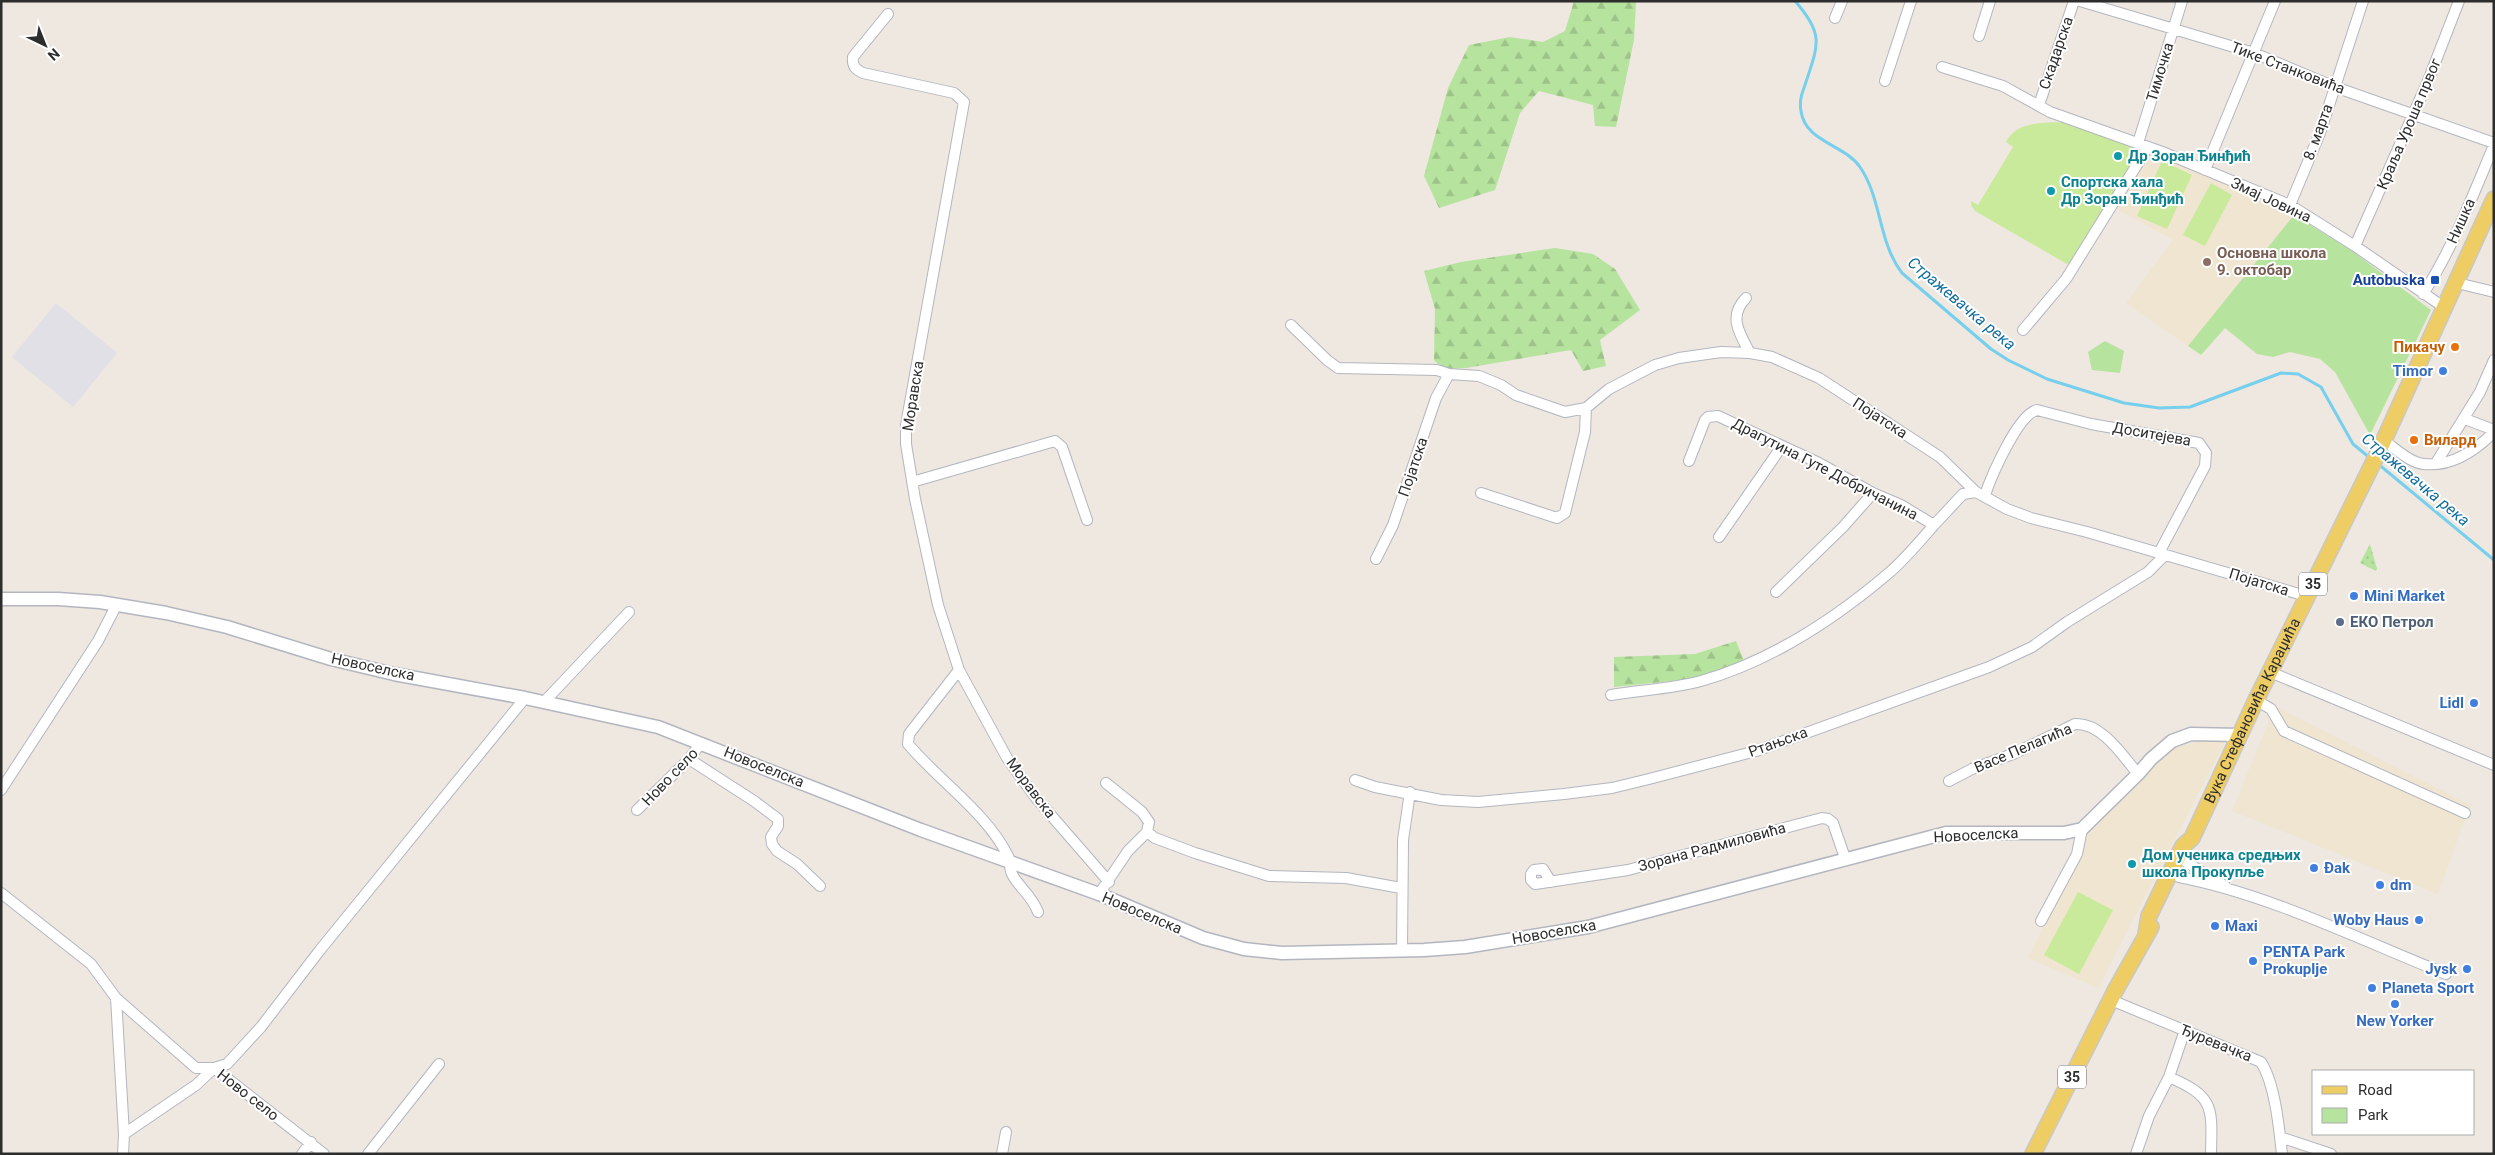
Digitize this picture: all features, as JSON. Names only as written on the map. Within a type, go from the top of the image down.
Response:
[{"type":"main road","name":"35","points":[[2380,447],[2494,199]]},
{"type":"main road","name":"Вука Стефановића Караџића","points":[[2146,934],[2149,916],[2170,872],[2183,846],[2192,838],[2306,596],[2380,447]]},
{"type":"main road","name":"Вука Стефановића Караџића","points":[[2033,1154],[2146,934],[2158,920],[2193,849],[2192,838]]},
{"type":"street","points":[[1835,18],[1842,1]]},
{"type":"street","points":[[1885,81],[1911,1]]},
{"type":"street","points":[[1978,36],[1990,1]]},
{"type":"street","name":"Скадарска","points":[[2038,105],[2074,1]]},
{"type":"street","name":"Тике Станковића","points":[[2080,1],[2254,53],[2335,87],[2415,114],[2494,144]]},
{"type":"street","name":"Тимочка","points":[[2023,330],[2066,279],[2143,145],[2182,1]]},
{"type":"street","points":[[2205,170],[2275,1]]},
{"type":"street","name":"8. марта","points":[[2290,205],[2320,133],[2362,1]]},
{"type":"street","name":"Краља Уроша првог","points":[[2356,246],[2415,114],[2459,1]]},
{"type":"street","name":"Моравска","points":[[888,14],[853,57],[852,64],[855,69],[863,73],[954,93],[964,102],[906,425],[906,444],[912,482],[938,605],[959,670],[1007,758],[1036,798],[1109,882]]},
{"type":"street","name":"Змај Јовина","points":[[1942,67],[2003,86],[2050,112],[2143,145],[2290,205],[2356,246],[2445,308]]},
{"type":"street","name":"Нишка","points":[[2423,294],[2436,273],[2460,223],[2494,144]]},
{"type":"street","points":[[2457,282],[2494,292]]},
{"type":"street","points":[[1746,298],[1737,310],[1736,317],[1741,337],[1750,353]]},
{"type":"street","points":[[1291,325],[1326,360],[1338,368],[1437,370],[1449,374],[1479,376],[1502,385],[1516,395],[1549,408],[1565,412],[1586,408],[1585,432],[1565,514],[1557,518],[1480,493]]},
{"type":"street","name":"Појатска","points":[[1586,408],[1609,389],[1655,366],[1694,355],[1750,353],[1772,357],[1819,378],[1940,457],[1980,493],[2007,509],[2031,518],[2087,532],[2306,596]]},
{"type":"street","points":[[2436,463],[2465,419],[2491,373],[2494,360]]},
{"type":"street","name":"Појатска","points":[[1376,559],[1393,525],[1436,398],[1449,374]]},
{"type":"street","name":"Доситејева","points":[[1980,493],[2020,426],[2029,413],[2037,410],[2091,424],[2193,441],[2202,446],[2206,453],[2205,466],[2162,555]]},
{"type":"street","name":"Драгутина Гуте Добричанина","points":[[1689,461],[1705,420],[1712,416],[1734,423],[1819,463],[1873,493],[1901,505],[1934,525],[1963,494],[1980,493]]},
{"type":"street","points":[[2380,447],[2424,464],[2461,457],[2476,449],[2494,431],[2465,419]]},
{"type":"street","points":[[912,482],[1055,441],[1062,447],[1087,520]]},
{"type":"street","points":[[1719,537],[1782,446]]},
{"type":"street","points":[[1776,592],[1843,527],[1873,493]]},
{"type":"street","points":[[1611,694],[1700,681],[1760,660],[1800,638],[1857,598],[1891,571],[1934,525]]},
{"type":"street","name":"Ртањска","points":[[1355,780],[1375,787],[1410,792],[1441,800],[1478,802],[1564,794],[1621,786],[1756,751],[2016,655],[2148,572],[2162,555]]},
{"type":"street","name":"Новоселска","points":[[1,599],[117,604],[227,627],[331,659],[394,674],[525,698],[658,727],[921,830],[1099,894],[1203,938],[1244,949],[1282,953],[1322,954],[1465,946],[1588,927],[1697,900],[1845,858],[1946,833],[2064,833],[2082,829]]},
{"type":"street","points":[[1,790],[98,641],[117,604]]},
{"type":"street","points":[[544,702],[629,612]]},
{"type":"street","points":[[959,670],[909,734],[907,740],[910,747],[998,840],[1011,863],[1012,875],[1030,894],[1038,912]]},
{"type":"street","points":[[2270,672],[2494,765]]},
{"type":"street","points":[[124,1134],[196,1085],[214,1068],[227,1064],[261,1027],[320,950],[525,698]]},
{"type":"street","points":[[2256,700],[2271,709],[2284,731],[2465,814]]},
{"type":"street","name":"Васе Пелагића","points":[[1949,781],[1972,769],[2013,754],[2075,724],[2084,724],[2104,737],[2138,774]]},
{"type":"street","points":[[2042,921],[2077,854],[2082,829],[2165,746],[2179,737],[2199,733],[2240,735]]},
{"type":"street","name":"Ново село","points":[[638,810],[689,759],[701,743]]},
{"type":"street","points":[[689,759],[754,801],[778,819],[778,826],[770,837],[774,848],[801,868],[820,886]]},
{"type":"street","points":[[1099,894],[1128,852],[1147,832],[1148,817],[1106,783]]},
{"type":"street","points":[[1402,950],[1401,888],[1404,818],[1410,792]]},
{"type":"street","name":"Зорана Радмиловића","points":[[1551,882],[1628,870],[1822,818],[1828,819],[1833,823],[1845,858]]},
{"type":"street","points":[[1147,832],[1155,838],[1195,853],[1269,876],[1346,878],[1401,888]]},
{"type":"street","points":[[2186,862],[2228,888]]},
{"type":"street","points":[[2179,877],[2228,888],[2446,974]]},
{"type":"street","name":"Ново село","points":[[1,893],[91,964],[116,998],[196,1068],[214,1068],[324,1154]]},
{"type":"street","points":[[116,998],[124,1134],[121,1152]]},
{"type":"street","name":"Ђуревачка","points":[[2111,1000],[2260,1062],[2266,1070],[2282,1154]]},
{"type":"street","points":[[2136,1154],[2149,1116],[2169,1078],[2185,1030]]},
{"type":"street","points":[[368,1154],[439,1064]]},
{"type":"street","points":[[2169,1078],[2202,1095],[2209,1107],[2212,1114],[2211,1154]]},
{"type":"street","points":[[1002,1154],[1006,1132]]},
{"type":"street","points":[[2280,1137],[2331,1154]]},
{"type":"street","points":[[302,1154],[311,1142]]},
{"type":"shaded area","name":"Основна школа 9. октобар","points":[[2150,153],[2250,193],[2294,215],[2188,346],[2126,303],[2173,240],[2115,208]]},
{"type":"shaded area","points":[[56,303],[117,353],[73,407],[12,357]]},
{"type":"shaded area","points":[[2275,706],[2470,805],[2438,894],[2232,811]]},
{"type":"shaded area","points":[[2214,738],[2226,740],[2098,988],[2028,958],[2075,864],[2084,833],[2151,770],[2170,749]]},
{"type":"green space","points":[[1574,1],[1636,1],[1634,40],[1616,127],[1595,126],[1593,105],[1539,91],[1520,113],[1495,190],[1439,208],[1424,176],[1448,88],[1469,45],[1510,37],[1543,42],[1565,31]]},
{"type":"green space","points":[[2067,122],[2133,148],[2135,159],[2072,262],[2067,264],[1975,211],[1971,201],[1978,205],[2013,147],[2006,142],[2017,130],[2033,124]]},
{"type":"green space","points":[[2162,161],[2192,175],[2167,229],[2137,216]]},
{"type":"green space","points":[[2211,183],[2232,195],[2205,246],[2183,235]]},
{"type":"green space","points":[[2294,215],[2352,251],[2431,310],[2370,435],[2335,372],[2320,359],[2290,352],[2273,357],[2257,354],[2225,328],[2201,355],[2188,346]]},
{"type":"green space","points":[[1555,248],[1593,254],[1615,269],[1640,310],[1600,340],[1606,366],[1583,371],[1571,350],[1466,368],[1443,369],[1434,360],[1435,309],[1424,271],[1461,262]]},
{"type":"green space","points":[[2105,341],[2124,351],[2120,373],[2092,370],[2088,352]]},
{"type":"green space","points":[[2370,544],[2377,569],[2376,571],[2360,563]]},
{"type":"green space","points":[[1736,641],[1744,661],[1700,678],[1614,687],[1614,657],[1695,654]]},
{"type":"green space","points":[[2078,892],[2113,910],[2079,974],[2044,955]]},
{"type":"waterway","name":"Стражевачка река","points":[[1795,1],[1811,23],[1816,41],[1813,60],[1801,100],[1800,107],[1804,121],[1817,136],[1845,153],[1860,167],[1872,193],[1888,248],[1902,273],[1991,349],[2008,360],[2047,379],[2124,403],[2159,408],[2190,407],[2281,373],[2298,374],[2321,387],[2353,444],[2370,458]]},
{"type":"waterway","name":"Стражевачка река","points":[[2377,463],[2494,560]]},
{"type":"place","name":"Др Зоран Ђинђић","points":[[2118,156]]},
{"type":"place","name":"Спортска хала Др Зоран Ђинђић","points":[[2051,191]]},
{"type":"place","name":"Основна школа 9. октобар","points":[[2207,262]]},
{"type":"place","name":"Autobuska","points":[[2435,280]]},
{"type":"place","name":"Пикачу","points":[[2455,347]]},
{"type":"place","name":"Timor","points":[[2443,371]]},
{"type":"place","name":"Вилард","points":[[2414,440]]},
{"type":"place","name":"Mini Market","points":[[2354,596]]},
{"type":"place","name":"ЕКО Петрол","points":[[2340,622]]},
{"type":"place","name":"Lidl","points":[[2474,703]]},
{"type":"place","name":"Дом ученика средњих школа Прокупље","points":[[2132,864]]},
{"type":"place","name":"Đak","points":[[2314,868]]},
{"type":"place","name":"dm","points":[[2380,885]]},
{"type":"place","name":"Woby Haus","points":[[2419,920]]},
{"type":"place","name":"Maxi","points":[[2215,926]]},
{"type":"place","name":"PENTA Park Prokuplje","points":[[2253,961]]},
{"type":"place","name":"Jysk","points":[[2467,969]]},
{"type":"place","name":"Planeta Sport","points":[[2372,988]]},
{"type":"place","name":"New Yorker","points":[[2395,1004]]}]
